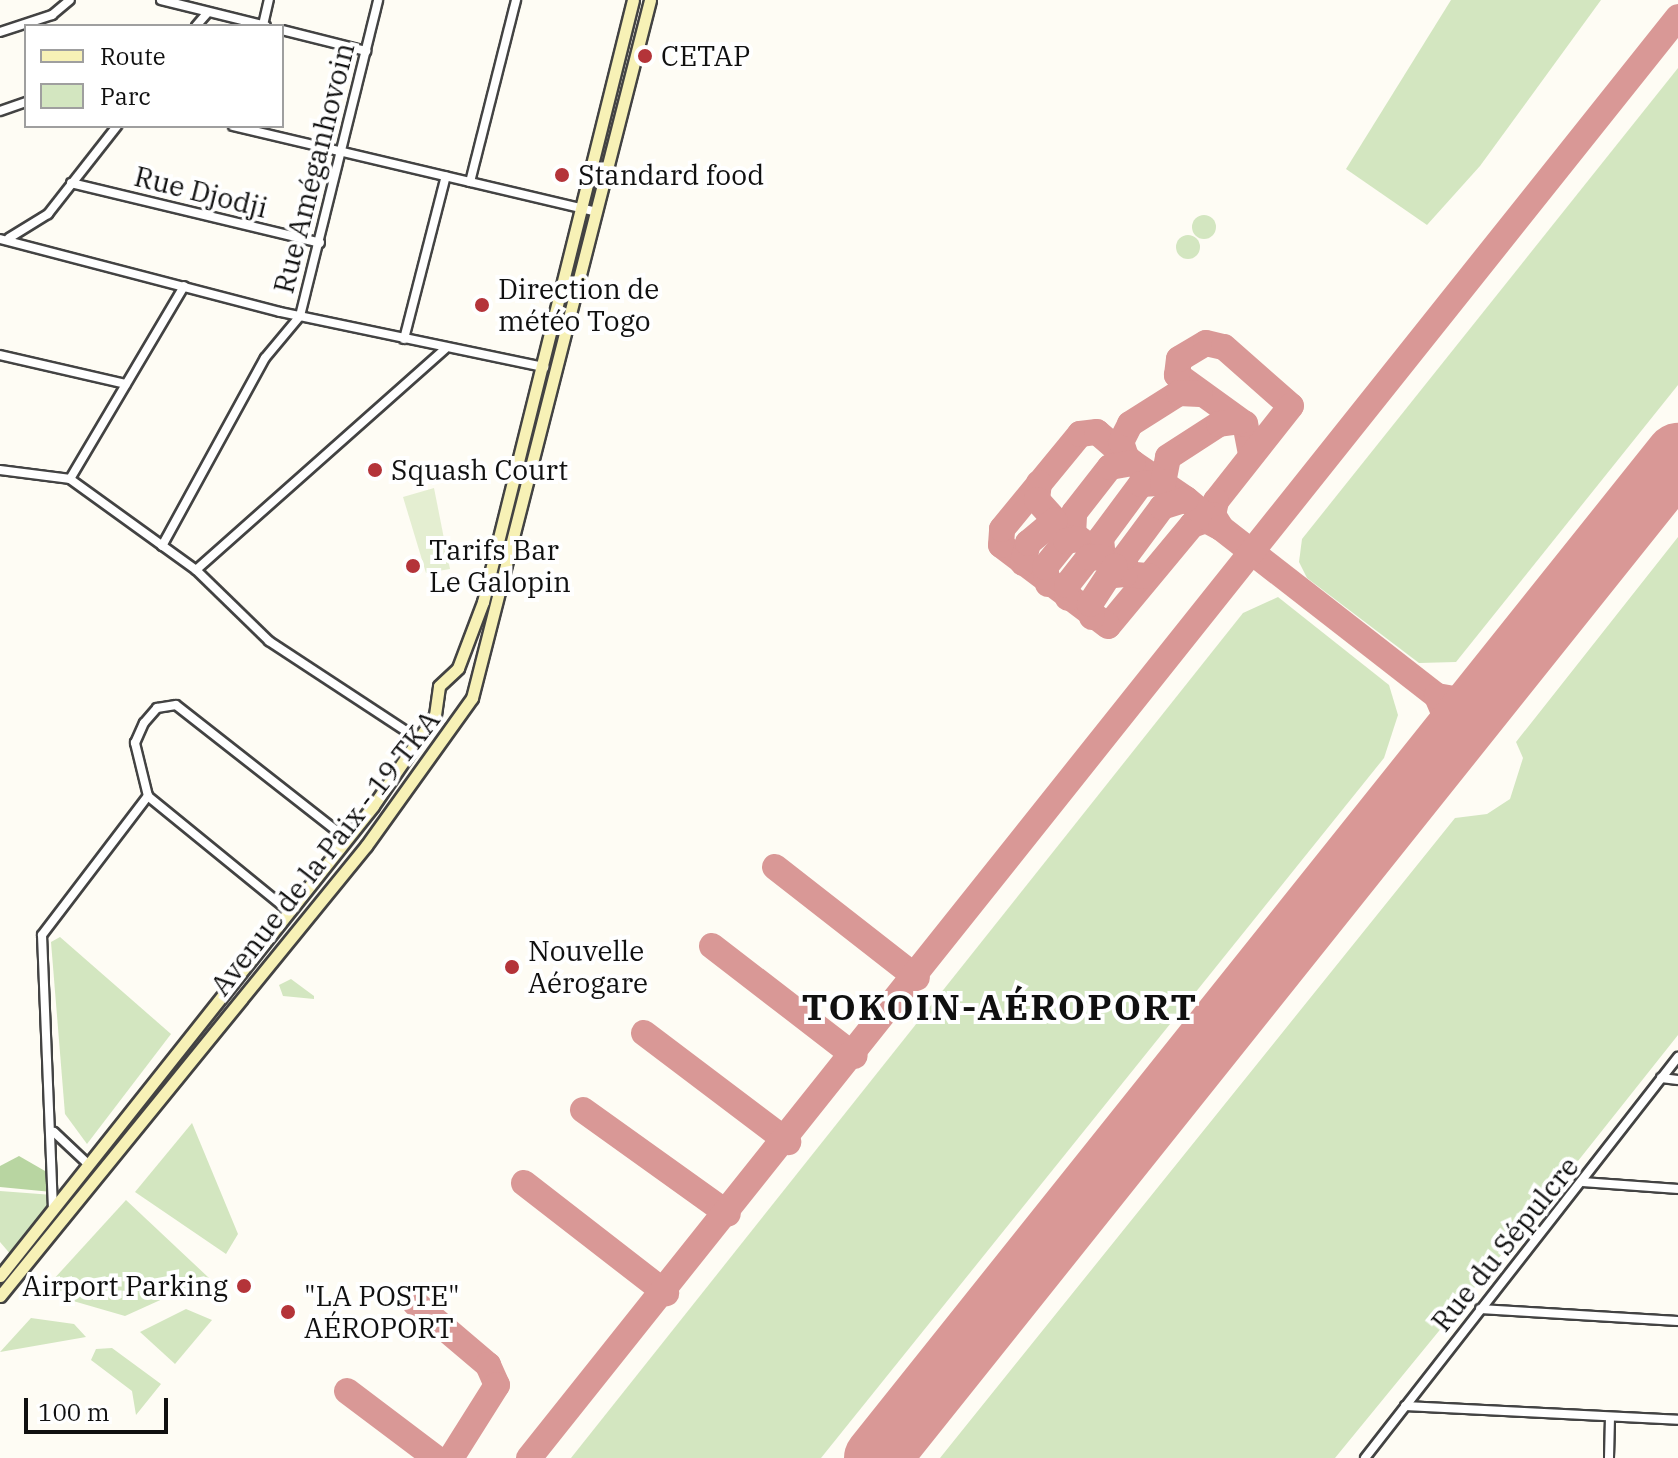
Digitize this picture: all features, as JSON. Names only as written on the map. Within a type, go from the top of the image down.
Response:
[{"type":"main road","name":"Avenue de la Paix - 19 TKA","points":[[0,1276],[290,912],[420,740],[483,602],[545,367],[633,0]]},
{"type":"main road","name":"Avenue de la Paix - 19 TKA","points":[[0,1296],[366,846],[472,698],[650,0]]},
{"type":"street","points":[[24,24],[52,15],[70,0]]},
{"type":"street","points":[[161,0],[256,24]]},
{"type":"street","points":[[264,24],[269,0]]},
{"type":"street","name":"Rue Améganhovoin","points":[[162,546],[265,358],[300,316],[378,0]]},
{"type":"street","points":[[470,182],[516,0]]},
{"type":"street","points":[[198,24],[208,12]]},
{"type":"street","points":[[0,32],[24,24]]},
{"type":"street","points":[[284,30],[366,51]]},
{"type":"street","points":[[0,111],[24,103]]},
{"type":"street","points":[[4,239],[38,222],[115,128]]},
{"type":"street","points":[[241,128],[597,212]]},
{"type":"street","points":[[404,339],[446,176]]},
{"type":"street","name":"Rue Djodji","points":[[71,183],[320,243]]},
{"type":"street","points":[[4,239],[300,316],[445,349],[545,367]]},
{"type":"street","points":[[70,479],[184,286]]},
{"type":"street","points":[[196,570],[445,349]]},
{"type":"street","points":[[0,355],[126,384]]},
{"type":"street","points":[[0,470],[70,479],[196,570],[269,641],[420,740]]},
{"type":"street","points":[[290,912],[148,796],[137,737],[157,708],[176,705],[347,839]]},
{"type":"street","points":[[53,1209],[54,1131],[40,1004],[42,935],[148,796]]},
{"type":"street","name":"Rue du Sépulcre","points":[[1365,1458],[1678,1057]]},
{"type":"street","points":[[1661,1078],[1678,1080]]},
{"type":"street","points":[[54,1131],[89,1165]]},
{"type":"street","points":[[1583,1182],[1678,1189]]},
{"type":"street","points":[[1480,1309],[1678,1321]]},
{"type":"street","points":[[1405,1406],[1678,1420]]},
{"type":"street","points":[[1609,1458],[1610,1418]]},
{"type":"green space","points":[[1451,0],[1601,0],[1480,166],[1427,225],[1346,169]]},
{"type":"green space","points":[[1678,68],[1678,385],[1456,662],[1419,663],[1307,578],[1299,562],[1302,539]]},
{"type":"green space","points":[[1204,215],[1215,222],[1216,227],[1209,238],[1204,239],[1193,232],[1192,227],[1199,216]]},
{"type":"green space","points":[[1188,235],[1199,242],[1200,247],[1193,258],[1188,259],[1177,252],[1176,247],[1183,236]]},
{"type":"green space","points":[[434,488],[450,569],[426,573],[403,497]]},
{"type":"green space","points":[[1678,537],[1678,1035],[1574,1166],[1335,1458],[940,1458],[1455,818],[1487,814],[1510,799],[1523,758],[1516,742]]},
{"type":"green space","points":[[1278,597],[1389,685],[1398,715],[1384,758],[821,1458],[571,1458],[1243,613]]},
{"type":"green space","points":[[60,937],[171,1034],[87,1144],[65,1114],[51,942]]},
{"type":"green space","points":[[291,979],[314,999],[283,996],[279,985]]},
{"type":"green space","points":[[192,1123],[238,1234],[226,1254],[135,1192]]},
{"type":"green space","points":[[19,1156],[52,1175],[52,1192],[0,1187],[0,1166]]},
{"type":"green space","points":[[0,1191],[53,1195],[53,1207],[12,1256],[0,1242]]},
{"type":"green space","points":[[126,1200],[209,1278],[125,1316],[42,1292]]},
{"type":"green space","points":[[186,1309],[212,1320],[175,1364],[140,1332]]},
{"type":"green space","points":[[31,1318],[74,1324],[86,1337],[0,1352]]},
{"type":"green space","points":[[112,1348],[161,1384],[136,1415],[132,1391],[91,1360],[96,1349]]},
{"type":"taxiway","points":[[529,1458],[1678,17]]},
{"type":"taxiway","points":[[1251,454],[1245,424],[1177,375],[1179,359],[1206,343],[1224,347],[1291,406],[1216,501],[1213,515],[1221,528],[1206,520],[1192,525],[1108,626],[1001,545],[1002,529],[1080,434],[1097,432],[1133,463],[1186,499],[1221,528],[1437,696]]},
{"type":"taxiway","points":[[1126,457],[1121,442],[1130,424],[1179,393],[1200,394]]},
{"type":"taxiway","points":[[1103,558],[1101,538],[1141,484],[1163,483],[1168,457],[1219,424],[1240,421]]},
{"type":"taxiway","points":[[1073,535],[1074,513],[1110,467],[1133,463]]},
{"type":"taxiway","points":[[1039,483],[1037,500],[1055,520],[1125,574],[1149,576]]},
{"type":"taxiway","points":[[1114,575],[1125,574],[1125,557],[1162,507],[1186,499]]},
{"type":"taxiway","points":[[1023,563],[1028,543],[1055,520]]},
{"type":"taxiway","points":[[1048,584],[1045,567],[1066,541],[1078,539]]},
{"type":"taxiway","points":[[1068,598],[1067,585],[1089,557],[1103,558]]},
{"type":"taxiway","points":[[1092,617],[1090,604],[1115,566]]},
{"type":"taxiway","points":[[1442,755],[1450,727],[1437,696],[1472,702],[1489,694]]},
{"type":"taxiway","points":[[775,867],[917,978]]},
{"type":"taxiway","points":[[712,946],[855,1056]]},
{"type":"taxiway","points":[[644,1033],[788,1142]]},
{"type":"taxiway","points":[[583,1110],[728,1214]]},
{"type":"taxiway","points":[[524,1183],[666,1293]]},
{"type":"taxiway","points":[[415,1303],[488,1365],[497,1385],[451,1458]]},
{"type":"taxiway","points":[[347,1391],[436,1458]]},
{"type":"runway","points":[[877,1458],[1678,456]]},
{"type":"place","name":"CETAP","points":[[645,56]]},
{"type":"place","name":"Standard food","points":[[562,175]]},
{"type":"place","name":"Direction de météo Togo","points":[[482,305]]},
{"type":"place","name":"Squash Court","points":[[375,470]]},
{"type":"place","name":"Tarifs Bar Le Galopin","points":[[413,566]]},
{"type":"place","name":"Nouvelle Aérogare","points":[[512,967]]},
{"type":"place","name":"Airport Parking","points":[[244,1286]]},
{"type":"place","name":"\"LA POSTE\" AÉROPORT","points":[[288,1312]]},
{"type":"district","name":"TOKOIN-AÉROPORT","points":[[1000,1007]]}]
